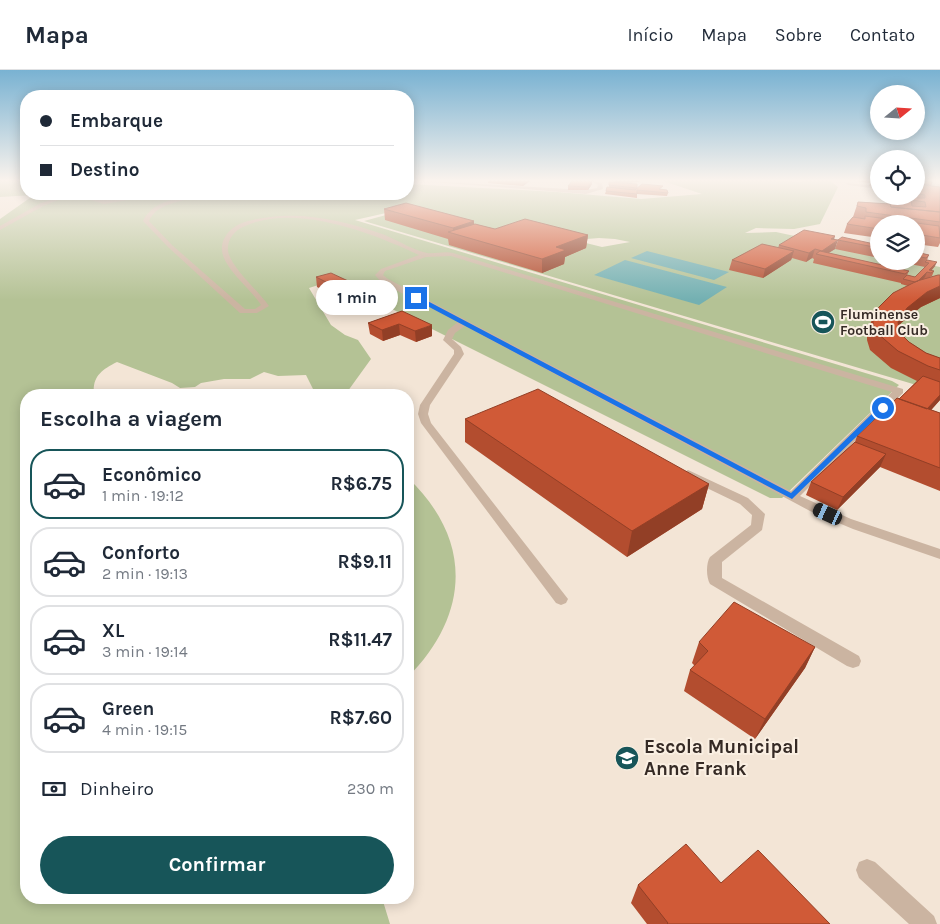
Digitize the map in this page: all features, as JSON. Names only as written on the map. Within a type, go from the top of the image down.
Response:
[{"type":"street","points":[[0,228],[15,220]]},
{"type":"street","points":[[146,220],[152,230],[167,239],[170,246],[243,311],[257,311],[266,306],[228,260],[225,252],[226,242],[236,229],[246,224],[267,220]]},
{"type":"street","points":[[323,220],[360,229],[425,255]]},
{"type":"street","points":[[792,497],[899,391],[451,254],[425,255],[383,270],[379,275],[385,281],[792,497],[846,522],[922,546],[940,554]]},
{"type":"street","points":[[464,322],[451,332],[447,340],[458,349],[459,354],[425,405],[423,414],[426,423],[560,599]]},
{"type":"street","points":[[673,466],[744,501],[759,514],[757,527],[716,560],[715,580],[854,661]]},
{"type":"street","points":[[867,870],[926,924]]},
{"type":"green space","points":[[0,220],[356,220],[892,381],[899,385],[782,498],[770,498],[334,280],[309,288],[331,325],[345,335],[358,340],[371,359],[349,389],[313,389],[306,375],[278,376],[264,372],[250,379],[224,379],[201,383],[195,387],[180,388],[172,383],[117,362],[102,371],[94,383],[94,389],[20,389],[20,904],[384,904],[390,924],[0,924]]},
{"type":"green space","points":[[822,220],[820,224],[794,229],[756,228],[745,233],[776,232],[870,252],[870,270],[925,270],[925,264],[940,267],[940,392],[364,221]],"holes":[[[599,238],[630,242],[602,247],[574,240]]]},
{"type":"green space","points":[[414,485],[429,502],[444,526],[453,552],[456,577],[452,603],[443,628],[428,653],[414,670]]},
{"type":"water","points":[[647,251],[729,272],[714,280],[631,258]]},
{"type":"water","points":[[625,260],[727,287],[699,305],[594,275]]},
{"type":"building","points":[[423,220],[474,221],[453,228]]},
{"type":"building","points":[[522,220],[528,220],[588,235],[556,247],[566,250],[542,259],[448,232],[475,224],[495,229]]},
{"type":"building","points":[[851,220],[870,220],[870,228],[847,224]]},
{"type":"building","points":[[925,220],[925,220],[940,220],[940,222]]},
{"type":"building","points":[[925,224],[939,226],[940,238],[925,236]]},
{"type":"building","points":[[804,230],[835,236],[831,239],[838,240],[822,251],[815,249],[809,253],[779,245]]},
{"type":"building","points":[[842,237],[870,243],[870,246],[838,240]]},
{"type":"building","points":[[762,244],[794,251],[765,269],[732,260]]},
{"type":"building","points":[[820,251],[870,262],[870,266],[816,254]]},
{"type":"building","points":[[927,260],[937,262],[929,270],[934,271],[931,273],[927,272],[915,282],[903,279],[907,275],[915,277],[922,270],[925,270],[929,263],[925,262]]},
{"type":"building","points":[[887,270],[909,271],[905,274]]},
{"type":"building","points":[[331,273],[376,294],[360,299],[316,277]]},
{"type":"building","points":[[940,275],[940,286],[927,292],[907,308],[898,322],[900,333],[909,342],[926,353],[940,358],[940,370],[898,351],[877,333],[873,324],[873,317],[877,309],[893,293],[917,281]]},
{"type":"building","points":[[402,311],[432,325],[415,331],[399,324],[382,330],[368,323]]},
{"type":"building","points":[[923,376],[940,382],[940,395],[927,409],[899,399]]},
{"type":"building","points":[[538,389],[709,484],[632,531],[465,419]]},
{"type":"building","points":[[897,398],[940,413],[940,468],[857,436]]},
{"type":"building","points":[[855,442],[886,454],[843,497],[811,482]]},
{"type":"building","points":[[734,602],[815,647],[765,719],[690,670],[708,651],[699,642]]},
{"type":"building","points":[[686,844],[721,883],[758,850],[830,924],[667,924],[638,885]]},
{"type":"place","name":"Fluminense Football Club","points":[[823,322]]},
{"type":"place","name":"Escola Municipal Anne Frank","points":[[627,758]]},
{"type":"route","points":[[416,298],[792,497],[883,408]]}]
